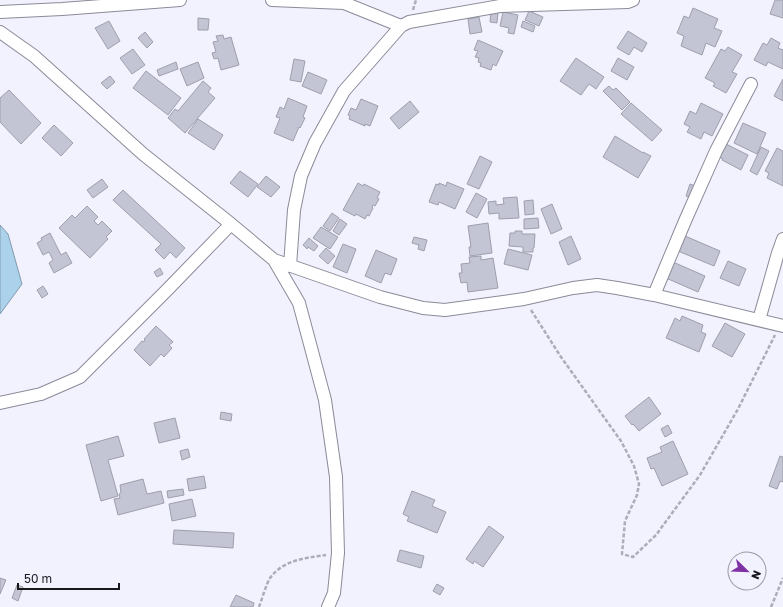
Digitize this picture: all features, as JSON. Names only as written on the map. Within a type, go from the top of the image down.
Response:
[{"type":"street","points":[[0,12],[180,0]]},
{"type":"street","points":[[272,0],[344,3],[401,26]]},
{"type":"street","points":[[290,266],[294,210],[301,176],[315,143],[344,91],[401,26],[409,22],[500,6],[628,2],[633,0]]},
{"type":"street","points":[[0,32],[34,56],[143,154],[274,260],[380,297],[423,308],[445,310],[524,299],[573,288],[597,286],[654,295],[782,326]]},
{"type":"street","points":[[654,295],[716,151],[751,84]]},
{"type":"street","points":[[0,403],[41,394],[80,377],[231,224]]},
{"type":"street","points":[[759,320],[783,240]]},
{"type":"street","points":[[274,260],[299,303],[325,400],[336,477],[338,553],[334,593],[328,607]]},
{"type":"path","points":[[524,299],[561,357],[621,441],[634,466],[639,484],[637,495],[625,521],[622,554],[633,557],[656,535],[700,475],[738,409],[782,326]]},
{"type":"path","points":[[259,607],[270,578],[282,567],[301,558],[338,553]]},
{"type":"path","points":[[771,607],[783,578]]},
{"type":"water","points":[[0,225],[8,234],[22,284],[0,314]]},
{"type":"building","points":[[775,0],[783,0],[783,18],[770,14]]},
{"type":"building","points":[[693,8],[718,19],[714,28],[722,31],[715,47],[706,43],[702,55],[681,46],[684,36],[677,33],[684,16],[689,18]]},
{"type":"building","points":[[491,11],[498,12],[497,23],[490,22]]},
{"type":"building","points":[[529,11],[543,17],[539,26],[525,20]]},
{"type":"building","points":[[503,12],[518,15],[514,34],[508,33],[509,28],[500,26]]},
{"type":"building","points":[[479,17],[482,32],[470,34],[468,19]]},
{"type":"building","points":[[198,18],[209,19],[208,30],[198,30]]},
{"type":"building","points":[[109,21],[120,41],[108,49],[95,28]]},
{"type":"building","points":[[523,21],[535,26],[533,32],[521,27]]},
{"type":"building","points":[[628,31],[647,43],[642,52],[634,47],[629,55],[617,48]]},
{"type":"building","points":[[145,32],[153,42],[147,48],[138,38]]},
{"type":"building","points":[[223,35],[224,39],[231,37],[239,65],[221,70],[218,58],[214,59],[212,53],[216,52],[213,42],[218,41],[216,36]]},
{"type":"building","points":[[771,38],[780,43],[778,48],[783,50],[783,69],[768,62],[766,66],[754,60],[763,43],[767,45]]},
{"type":"building","points":[[478,40],[503,51],[496,66],[493,64],[491,70],[480,66],[481,63],[478,62],[479,58],[475,57],[478,51],[474,50]]},
{"type":"building","points":[[728,47],[742,55],[732,72],[737,74],[726,93],[713,86],[715,83],[705,78],[721,49],[725,51]]},
{"type":"building","points":[[133,49],[145,65],[132,74],[120,58]]},
{"type":"building","points":[[576,58],[604,77],[596,89],[589,84],[581,95],[560,81]]},
{"type":"building","points":[[618,58],[634,67],[627,80],[611,71]]},
{"type":"building","points":[[294,59],[305,61],[301,82],[290,80]]},
{"type":"building","points":[[176,62],[178,69],[159,76],[157,70]]},
{"type":"building","points":[[198,62],[204,78],[187,86],[180,69]]},
{"type":"building","points":[[146,71],[181,98],[168,115],[133,88]]},
{"type":"building","points":[[308,72],[327,80],[321,94],[302,86]]},
{"type":"building","points":[[110,76],[115,82],[107,89],[101,83]]},
{"type":"building","points":[[783,79],[783,101],[774,96]]},
{"type":"building","points":[[203,81],[211,88],[208,92],[215,98],[185,133],[168,118],[175,109],[178,111]]},
{"type":"building","points":[[609,86],[613,90],[616,88],[630,102],[622,110],[603,91]]},
{"type":"building","points":[[9,90],[41,123],[21,144],[0,122],[0,98]]},
{"type":"building","points":[[288,98],[307,106],[303,117],[305,118],[293,141],[274,133],[280,118],[276,117],[280,107],[284,109]]},
{"type":"building","points":[[361,99],[378,106],[370,126],[365,124],[365,126],[349,119],[350,116],[348,115],[351,108],[356,110]]},
{"type":"building","points":[[410,101],[419,112],[399,129],[390,118]]},
{"type":"building","points":[[631,103],[662,130],[652,141],[621,114]]},
{"type":"building","points":[[701,103],[723,114],[712,136],[704,132],[701,139],[687,132],[690,127],[684,124],[690,111],[696,114]]},
{"type":"building","points":[[198,119],[223,135],[214,150],[188,133]]},
{"type":"building","points":[[743,123],[766,133],[757,154],[734,143]]},
{"type":"building","points":[[54,125],[73,143],[61,156],[42,138]]},
{"type":"building","points":[[615,136],[643,153],[651,156],[638,178],[603,157]]},
{"type":"building","points":[[724,143],[748,155],[741,170],[719,157]]},
{"type":"building","points":[[761,147],[769,151],[757,175],[750,171]]},
{"type":"building","points":[[777,148],[783,151],[783,186],[767,178],[769,173],[765,171]]},
{"type":"building","points":[[480,156],[492,162],[479,189],[467,184]]},
{"type":"building","points":[[240,171],[258,184],[248,197],[230,183]]},
{"type":"building","points":[[266,176],[280,187],[271,197],[257,187]]},
{"type":"building","points":[[102,179],[108,187],[93,198],[87,190]]},
{"type":"building","points":[[447,182],[464,189],[455,209],[439,202],[438,205],[429,202],[436,184],[439,185],[439,183],[446,186]]},
{"type":"building","points":[[358,183],[363,186],[364,184],[380,192],[377,198],[379,199],[375,206],[373,205],[369,216],[367,215],[365,219],[356,214],[355,216],[343,210]]},
{"type":"building","points":[[690,184],[698,187],[693,199],[686,196]]},
{"type":"building","points":[[123,190],[185,248],[176,258],[170,252],[164,259],[155,250],[161,244],[113,200]]},
{"type":"building","points":[[476,193],[487,199],[477,218],[466,212]]},
{"type":"building","points":[[517,197],[519,218],[499,219],[499,213],[489,214],[488,202],[496,201],[496,205],[504,204],[503,198]]},
{"type":"building","points":[[533,200],[534,214],[525,215],[524,201]]},
{"type":"building","points":[[552,204],[562,229],[551,234],[541,209]]},
{"type":"building","points":[[87,206],[98,217],[94,221],[98,225],[102,221],[112,231],[106,237],[108,239],[90,258],[59,228],[72,215],[75,218]]},
{"type":"building","points":[[332,213],[339,218],[330,231],[323,226]]},
{"type":"building","points":[[538,218],[539,228],[524,229],[524,219]]},
{"type":"building","points":[[340,219],[347,224],[339,235],[333,231]]},
{"type":"building","points":[[488,223],[492,253],[470,256],[469,247],[471,247],[468,226]]},
{"type":"building","points":[[321,227],[338,237],[330,249],[313,238]]},
{"type":"building","points":[[515,231],[522,231],[522,234],[535,234],[533,252],[523,252],[523,247],[509,246],[510,233],[515,233]]},
{"type":"building","points":[[50,233],[61,255],[66,252],[72,263],[54,273],[49,263],[53,260],[49,252],[43,255],[37,243],[42,240],[41,238]]},
{"type":"building","points":[[571,236],[581,259],[568,265],[559,242]]},
{"type":"building","points":[[685,236],[720,251],[714,266],[678,251]]},
{"type":"building","points":[[414,237],[427,240],[424,251],[418,249],[419,245],[412,243]]},
{"type":"building","points":[[309,238],[318,246],[314,251],[308,247],[307,249],[303,245]]},
{"type":"building","points":[[343,244],[356,249],[347,273],[333,267]]},
{"type":"building","points":[[326,248],[335,256],[328,264],[319,256]]},
{"type":"building","points":[[508,249],[532,255],[528,270],[504,264]]},
{"type":"building","points":[[376,250],[397,259],[391,275],[385,273],[381,283],[365,276]]},
{"type":"building","points":[[481,256],[481,260],[493,258],[498,288],[468,292],[467,282],[461,283],[459,273],[462,273],[461,264],[470,263],[469,257]]},
{"type":"building","points":[[728,261],[746,269],[739,286],[720,278]]},
{"type":"building","points":[[673,262],[705,276],[698,292],[666,278]]},
{"type":"building","points":[[160,268],[163,274],[157,277],[154,272]]},
{"type":"building","points":[[43,286],[48,294],[42,298],[37,290]]},
{"type":"building","points":[[682,316],[703,325],[701,332],[706,334],[699,352],[666,338],[675,318],[680,321]]},
{"type":"building","points":[[725,323],[745,334],[732,357],[712,346]]},
{"type":"building","points":[[156,326],[173,342],[169,345],[172,348],[164,357],[161,354],[150,366],[134,350],[142,341],[144,342],[144,339]]},
{"type":"building","points":[[649,397],[661,414],[639,431],[625,416]]},
{"type":"building","points":[[221,412],[232,414],[231,421],[220,419]]},
{"type":"building","points":[[175,418],[180,438],[159,443],[154,423]]},
{"type":"building","points":[[668,425],[672,433],[665,437],[661,429]]},
{"type":"building","points":[[118,436],[124,456],[108,460],[118,496],[101,501],[86,445]]},
{"type":"building","points":[[673,441],[688,474],[662,486],[654,468],[651,469],[647,458],[662,452],[660,447]]},
{"type":"building","points":[[188,449],[190,457],[182,460],[180,451]]},
{"type":"building","points":[[780,456],[783,457],[783,482],[780,481],[777,489],[769,486]]},
{"type":"building","points":[[204,476],[206,488],[189,491],[187,479]]},
{"type":"building","points":[[143,479],[147,494],[161,491],[164,503],[118,515],[114,499],[120,498],[120,485]]},
{"type":"building","points":[[183,489],[184,495],[168,498],[167,491]]},
{"type":"building","points":[[412,491],[435,500],[432,506],[446,512],[437,533],[407,521],[409,517],[403,514]]},
{"type":"building","points":[[192,499],[196,516],[172,521],[169,504]]},
{"type":"building","points":[[489,526],[504,537],[483,567],[474,561],[473,564],[466,559]]},
{"type":"building","points":[[174,530],[234,533],[233,548],[173,544]]},
{"type":"building","points":[[400,550],[424,556],[421,568],[397,561]]},
{"type":"building","points":[[0,578],[6,580],[0,594]]},
{"type":"building","points":[[437,584],[444,588],[440,595],[433,591]]},
{"type":"building","points":[[17,585],[23,587],[18,601],[12,598]]},
{"type":"building","points":[[236,595],[254,603],[253,607],[230,607]]}]
